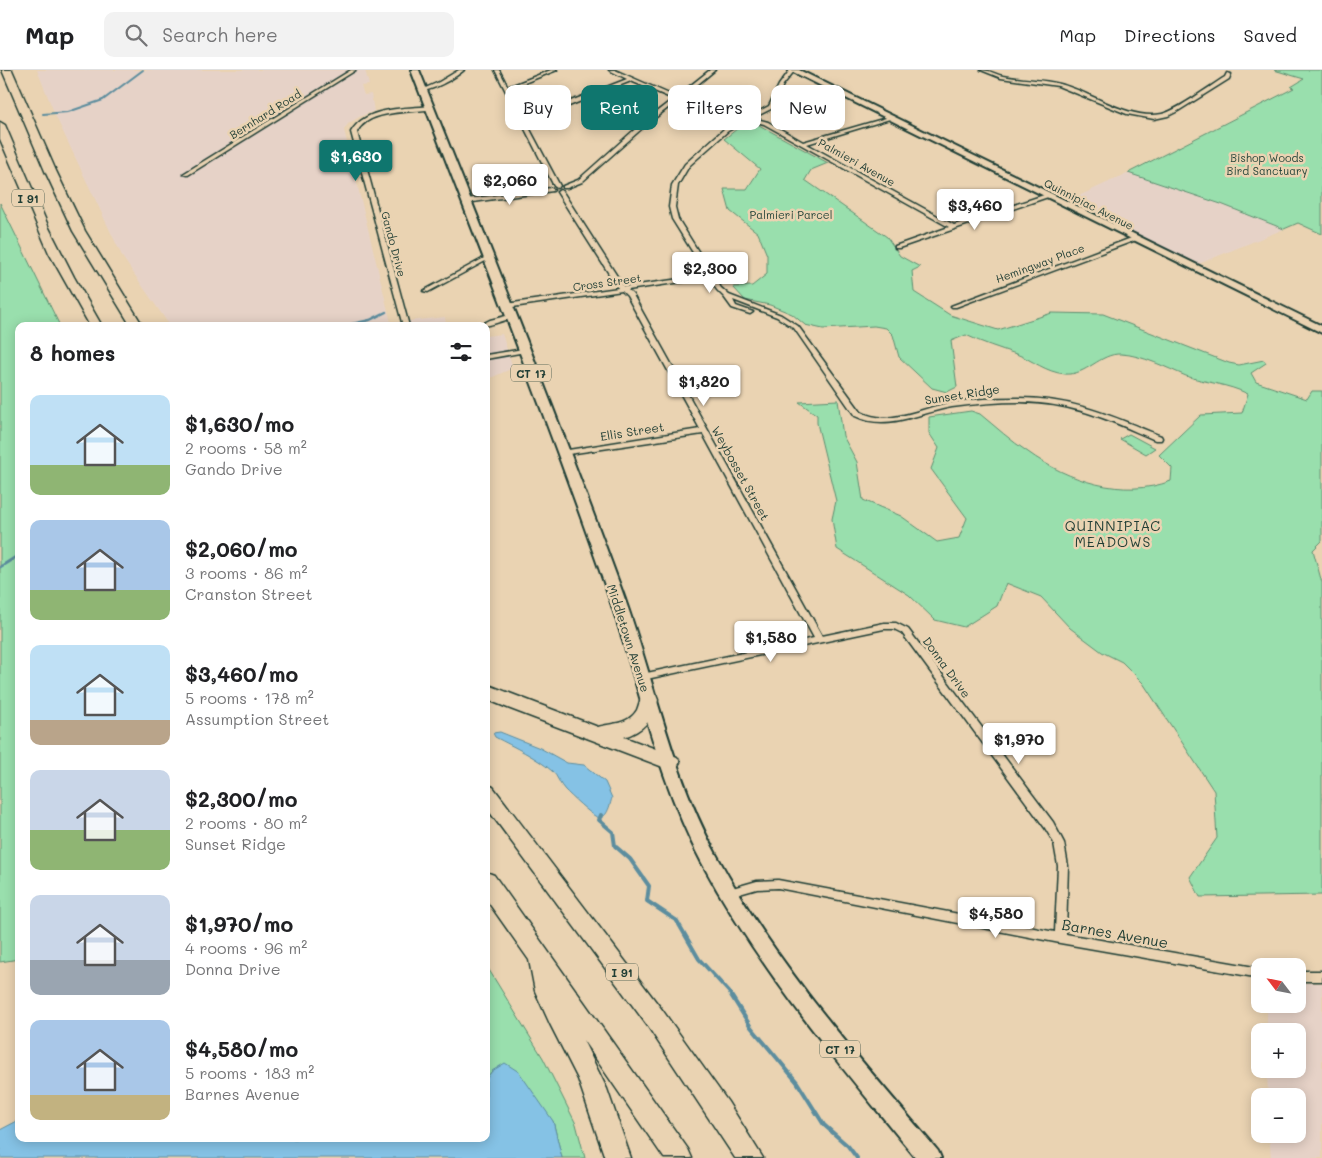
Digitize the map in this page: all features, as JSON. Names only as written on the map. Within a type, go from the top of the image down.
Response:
[{"type":"highway","name":"I 91","points":[[7,70],[57,186],[79,231],[102,272],[134,322]]},
{"type":"highway","name":"I 91","points":[[0,124],[43,231],[62,269],[94,322]]},
{"type":"highway","points":[[490,692],[670,762]]},
{"type":"highway","points":[[593,732],[614,733],[631,727],[644,715],[649,700]]},
{"type":"highway","name":"I 91","points":[[490,797],[644,1002],[750,1158]]},
{"type":"highway","points":[[490,887],[679,1158]]},
{"type":"highway","points":[[538,954],[549,1002],[592,1083],[618,1158]]},
{"type":"main road","name":"Middletown Avenue","points":[[415,70],[623,614],[649,700],[699,839],[765,950],[809,1010],[930,1158]]},
{"type":"main road","name":"Quinnipiac Avenue","points":[[793,70],[1322,330]]},
{"type":"street","name":"Bernhard Road","points":[[186,174],[354,70]]},
{"type":"street","points":[[423,90],[441,83],[462,70]]},
{"type":"street","name":"Weybosset Street","points":[[496,70],[505,87]]},
{"type":"street","points":[[516,85],[555,70]]},
{"type":"street","name":"Palmieri Avenue","points":[[611,70],[668,96]]},
{"type":"street","points":[[695,85],[713,70]]},
{"type":"street","points":[[761,112],[771,106],[781,85],[793,70]]},
{"type":"street","points":[[983,70],[1001,77],[1059,85],[1129,113],[1154,117],[1166,115],[1176,110],[1227,78],[1229,74]]},
{"type":"street","points":[[571,103],[630,79]]},
{"type":"street","points":[[466,201],[551,190],[580,181],[644,124],[668,107]]},
{"type":"street","name":"Gando Drive","points":[[405,322],[354,132],[355,128],[362,121],[375,115],[431,108]]},
{"type":"street","points":[[804,144],[892,118]]},
{"type":"street","name":"Palmieri Avenue","points":[[761,121],[953,227]]},
{"type":"street","name":"Weybosset Street","points":[[528,130],[622,289],[630,295],[672,375],[705,431],[820,640]]},
{"type":"street","points":[[710,276],[675,219],[672,207],[675,184],[687,165],[727,130]]},
{"type":"street","points":[[897,247],[1046,196]]},
{"type":"street","name":"Hemingway Place","points":[[954,306],[1134,239]]},
{"type":"street","points":[[426,291],[488,258]]},
{"type":"street","name":"Cross Street","points":[[490,322],[508,311],[622,289],[710,276]]},
{"type":"street","name":"Sunset Ridge","points":[[710,276],[736,308],[784,320],[798,330],[858,414],[867,420],[897,418],[954,405],[1020,399],[1085,409],[1158,438]]},
{"type":"street","points":[[490,356],[523,351]]},
{"type":"street","name":"Ellis Street","points":[[562,453],[705,431]]},
{"type":"street","name":"Donna Drive","points":[[820,640],[896,626],[905,631],[1049,825],[1060,843],[1062,866],[1060,938]]},
{"type":"street","points":[[642,677],[820,640]]},
{"type":"street","name":"Barnes Avenue","points":[[730,894],[757,886],[778,884],[1060,938],[1251,971]]},
{"type":"street","points":[[1306,976],[1322,976]]},
{"type":"shaded area","points":[[37,70],[365,70],[369,85],[361,86],[364,95],[371,94],[374,111],[359,117],[348,124],[344,130],[391,322],[167,322],[123,258],[56,117]]},
{"type":"shaded area","points":[[1128,173],[1221,204],[1284,229],[1196,265],[1068,201]]},
{"type":"shaded area","points":[[445,317],[446,322],[400,322]]},
{"type":"shaded area","points":[[502,334],[513,368],[490,378],[490,336]]},
{"type":"shaded area","points":[[1306,983],[1322,983],[1322,1158],[1271,1158],[1270,1143],[1306,1143],[1306,1088],[1268,1088],[1267,1078],[1306,1078],[1306,1023],[1267,1023],[1267,1013],[1306,1013]]},
{"type":"green space","name":"Bishop Woods Bird Sanctuary","points":[[1274,70],[1322,70],[1322,234],[1298,223],[1284,229],[1221,204],[1128,173],[1294,88],[1291,87],[1304,79]]},
{"type":"green space","name":"Palmieri Parcel","points":[[761,126],[828,163],[811,170],[805,180],[887,237],[900,256],[920,267],[912,271],[914,292],[950,315],[998,330],[1052,313],[1103,314],[1229,363],[1239,365],[1264,360],[1266,363],[1251,373],[1256,382],[1307,399],[1312,391],[1322,391],[1322,541],[1313,550],[1322,583],[1322,895],[1200,897],[1190,877],[1217,838],[1214,791],[1143,683],[1122,662],[1102,652],[1070,628],[1041,597],[1006,583],[997,606],[964,627],[935,620],[909,595],[837,549],[832,519],[836,501],[817,423],[817,415],[799,402],[838,400],[843,436],[857,462],[863,500],[901,516],[937,542],[959,538],[967,518],[931,469],[939,448],[929,433],[929,417],[971,411],[980,414],[1022,448],[1060,471],[1096,484],[1134,488],[1153,486],[1171,481],[1172,468],[1159,455],[1201,415],[1242,413],[1248,394],[1233,388],[1186,376],[1146,359],[1121,354],[1106,357],[1080,372],[1073,374],[1058,373],[1022,356],[966,335],[951,341],[957,387],[947,392],[932,388],[899,357],[893,335],[886,328],[874,326],[823,329],[805,325],[792,314],[770,305],[745,300],[733,287],[752,286],[767,274],[767,255],[758,233],[730,211],[724,189],[747,189],[760,169],[724,139],[736,130],[761,130]]},
{"type":"green space","points":[[0,203],[58,322],[15,322],[15,960],[0,962]]},
{"type":"green space","points":[[1129,434],[1155,448],[1146,454],[1120,439]]},
{"type":"green space","points":[[490,972],[543,1058],[576,1124],[585,1158],[562,1158],[553,1121],[492,1071],[490,1074]]},
{"type":"water","points":[[500,732],[540,748],[567,763],[584,765],[605,782],[612,798],[606,814],[600,818],[590,813],[565,790],[556,775],[546,766],[495,737],[493,733]]},
{"type":"water","points":[[505,1063],[519,1072],[553,1121],[562,1158],[0,1158],[0,1130],[15,1122],[15,1142],[490,1142],[490,1074]]},
{"type":"waterway","points":[[43,114],[68,112],[103,100],[143,70]]},
{"type":"waterway","points":[[361,322],[386,312]]},
{"type":"waterway","points":[[0,567],[15,558]]},
{"type":"waterway","points":[[601,815],[599,820],[613,832],[615,846],[630,859],[649,886],[647,901],[677,921],[699,959],[729,992],[751,1027],[797,1082],[824,1125],[848,1146],[857,1158]]},
{"type":"district","name":"QUINNIPIAC MEADOWS","points":[[1113,534]]}]
